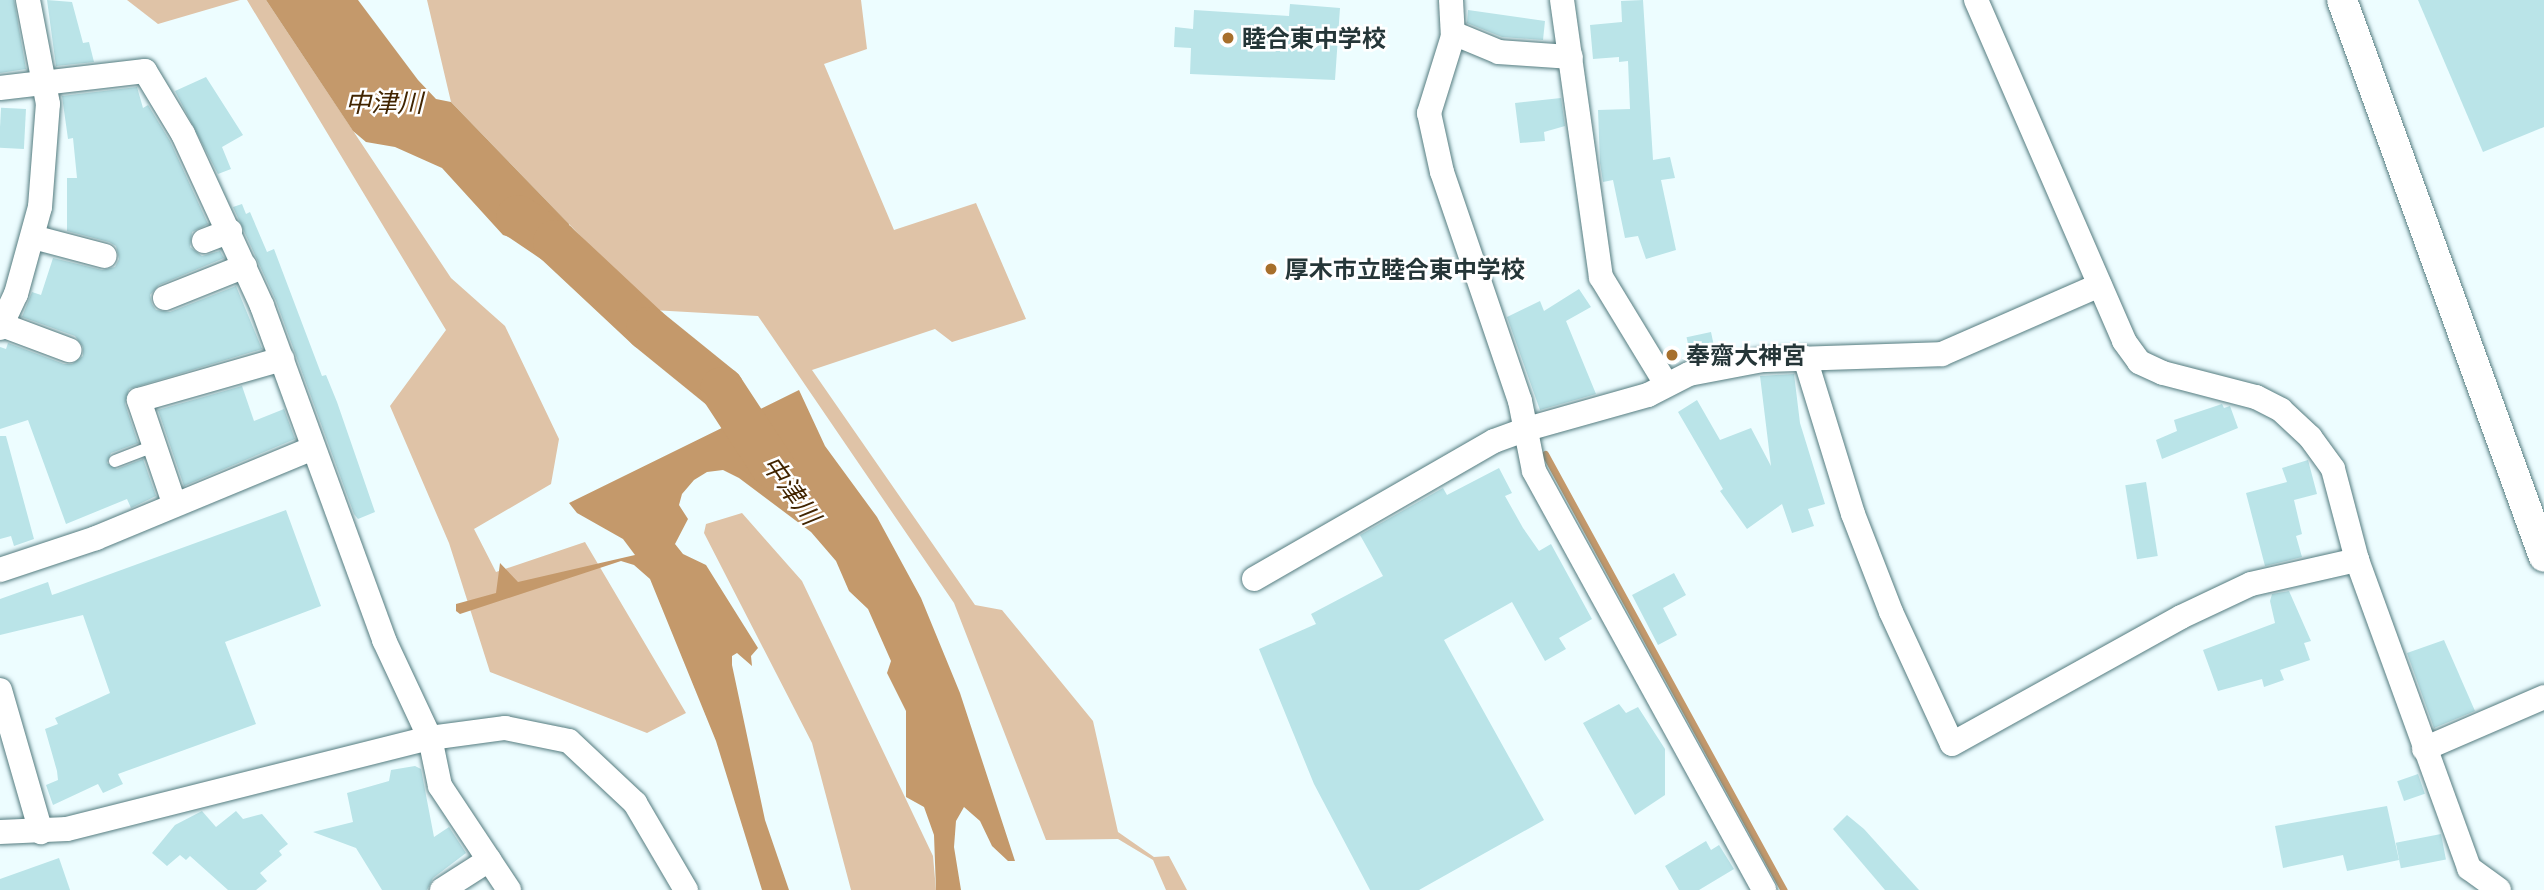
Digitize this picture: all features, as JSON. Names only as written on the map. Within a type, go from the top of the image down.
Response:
[{"type":"street","points":[[28,0],[46,83],[40,207],[33,237],[1,326],[69,350]]},
{"type":"street","points":[[1451,0],[1452,33],[1429,113],[1442,172],[1527,429],[1534,471],[1764,890]]},
{"type":"street","points":[[1562,0],[1601,277],[1666,384]]},
{"type":"street","points":[[1976,0],[2124,341],[2139,362],[2163,373],[2256,397],[2281,410],[2310,437],[2333,469],[2357,560],[2471,879],[2500,890]]},
{"type":"street","points":[[2342,0],[2544,556]]},
{"type":"street","points":[[1452,33],[1499,52],[1571,57]]},
{"type":"street","points":[[0,88],[145,71],[183,134],[245,266],[282,359],[384,640],[430,738],[440,786],[509,890]]},
{"type":"street","points":[[204,241],[230,231]]},
{"type":"street","points":[[33,237],[105,257]]},
{"type":"street","points":[[165,299],[245,266]]},
{"type":"street","points":[[1254,579],[1494,441],[1527,429],[1648,395],[1689,374],[1763,360],[1942,354],[2100,285]]},
{"type":"street","points":[[1805,358],[1858,526],[1891,612],[1952,744],[2181,617],[2251,584],[2357,560]]},
{"type":"street","points":[[174,503],[139,400],[282,359]]},
{"type":"street","points":[[0,569],[96,538],[174,503],[313,448]]},
{"type":"street","points":[[0,690],[41,832]]},
{"type":"street","points":[[2424,749],[2544,697]]},
{"type":"street","points":[[0,831],[41,832],[430,738],[505,728],[569,741],[635,803],[686,890]]},
{"type":"street","points":[[442,890],[489,860]]},
{"type":"lane","points":[[114,461],[154,446]]},
{"type":"shaded area","points":[[127,0],[240,0],[158,24]]},
{"type":"shaded area","points":[[247,0],[266,0],[451,278],[505,326],[559,439],[551,484],[474,529],[496,572],[585,542],[686,713],[647,733],[490,672],[449,543],[390,406],[446,330]]},
{"type":"shaded area","points":[[427,0],[861,0],[867,49],[824,64],[894,230],[976,203],[1026,319],[952,342],[935,329],[812,370],[975,605],[1002,610],[1093,721],[1118,832],[1154,857],[1169,856],[1187,890],[1166,890],[1153,860],[1118,839],[1046,840],[954,603],[758,316],[652,310],[451,102]]},
{"type":"shaded area","points":[[742,513],[802,581],[933,856],[936,890],[851,890],[812,743],[704,533],[706,524]]},
{"type":"water","name":"中津川","points":[[266,0],[358,0],[418,80],[436,99],[451,102],[569,224],[562,270],[527,243],[503,235],[442,168],[395,147],[366,142],[353,131]]},
{"type":"water","points":[[799,390],[825,446],[877,517],[921,598],[960,693],[1015,861],[1008,861],[992,846],[980,821],[964,807],[956,821],[954,847],[961,890],[936,890],[934,835],[924,807],[906,797],[906,711],[887,673],[891,661],[868,609],[849,591],[836,561],[811,532],[739,478],[723,470],[707,472],[694,480],[682,494],[679,505],[688,519],[675,544],[683,554],[706,565],[758,648],[751,656],[752,666],[737,653],[732,656],[732,665],[765,820],[789,890],[762,890],[716,741],[650,579],[634,565],[621,561],[460,614],[456,611],[456,604],[496,593],[500,563],[518,582],[635,555],[623,539],[577,513],[569,503]]},
{"type":"building","points":[[0,0],[14,0],[26,69],[0,73]]},
{"type":"building","points":[[47,0],[72,2],[83,43],[89,42],[94,62],[56,66]]},
{"type":"building","points":[[1643,0],[1653,160],[1670,157],[1675,178],[1661,180],[1676,250],[1646,259],[1638,236],[1625,238],[1613,180],[1603,182],[1600,163],[1598,110],[1630,109],[1628,61],[1619,62],[1619,57],[1593,59],[1590,25],[1622,22],[1621,1]]},
{"type":"building","points":[[2418,0],[2544,0],[2544,127],[2483,152]]},
{"type":"building","name":"睦合東中学校","points":[[1290,4],[1340,8],[1335,80],[1190,74],[1191,48],[1174,47],[1175,27],[1193,29],[1194,10],[1289,16]]},
{"type":"building","points":[[1468,10],[1545,21],[1543,40],[1502,37],[1467,23]]},
{"type":"building","points":[[206,77],[243,135],[222,147],[231,169],[218,174],[175,91]]},
{"type":"building","points":[[137,87],[143,108],[148,105],[170,141],[208,224],[192,232],[190,247],[202,256],[220,251],[224,258],[159,285],[150,295],[152,304],[156,310],[170,312],[236,286],[262,349],[129,389],[125,404],[138,443],[111,453],[107,463],[117,469],[143,459],[156,496],[131,508],[127,499],[66,524],[28,420],[0,429],[0,347],[6,349],[8,343],[64,364],[72,364],[83,356],[83,347],[75,336],[22,317],[32,292],[41,295],[53,258],[102,270],[115,267],[119,259],[116,246],[109,242],[67,231],[67,178],[77,178],[73,138],[68,139],[62,96]]},
{"type":"building","points":[[1561,98],[1565,126],[1544,132],[1545,141],[1520,143],[1515,103]]},
{"type":"building","points":[[1,108],[26,109],[24,149],[0,148]]},
{"type":"building","points":[[242,204],[246,214],[250,212],[267,252],[274,249],[322,376],[326,375],[337,402],[375,512],[358,519],[276,301],[233,207]]},
{"type":"building","points":[[1579,289],[1591,307],[1566,321],[1596,394],[1540,410],[1507,317],[1540,301],[1544,311]]},
{"type":"building","points":[[1711,332],[1715,351],[1690,356],[1687,337]]},
{"type":"building","points":[[1794,374],[1800,423],[1825,504],[1808,509],[1814,526],[1792,533],[1782,504],[1747,529],[1720,491],[1723,489],[1678,412],[1697,400],[1720,440],[1751,428],[1771,466],[1760,376]]},
{"type":"building","points":[[242,386],[254,421],[284,409],[295,439],[184,486],[158,410]]},
{"type":"building","points":[[2222,404],[2224,408],[2230,406],[2238,428],[2162,459],[2156,440],[2177,431],[2174,420]]},
{"type":"building","points":[[0,436],[6,436],[34,539],[14,546],[11,536],[0,539]]},
{"type":"building","points":[[2308,460],[2317,494],[2294,500],[2302,534],[2296,536],[2302,557],[2265,566],[2246,493],[2287,482],[2282,468]]},
{"type":"building","points":[[1499,468],[1512,493],[1505,496],[1523,528],[1539,551],[1551,544],[1592,619],[1559,638],[1566,649],[1545,661],[1512,602],[1444,640],[1544,820],[1419,890],[1370,890],[1314,784],[1259,649],[1316,624],[1311,614],[1383,576],[1360,535],[1443,488],[1447,495]]},
{"type":"building","points":[[2146,482],[2158,556],[2137,559],[2125,485]]},
{"type":"building","points":[[286,510],[321,606],[225,642],[256,724],[118,774],[123,784],[103,793],[98,784],[53,805],[46,785],[58,780],[45,729],[58,724],[55,718],[110,693],[83,615],[0,635],[0,599],[48,582],[52,595]]},
{"type":"building","points":[[1674,573],[1686,595],[1663,608],[1677,635],[1658,645],[1632,595]]},
{"type":"building","points":[[2289,591],[2311,641],[2304,643],[2310,660],[2280,670],[2284,680],[2264,687],[2262,679],[2218,691],[2203,650],[2275,623],[2270,601],[2272,594]]},
{"type":"building","points":[[2444,640],[2475,711],[2434,728],[2407,653]]},
{"type":"building","points":[[1619,704],[1626,713],[1638,707],[1665,749],[1665,795],[1635,815],[1583,723]]},
{"type":"building","points":[[415,766],[421,769],[434,837],[449,827],[466,853],[433,878],[427,890],[382,890],[356,848],[313,832],[353,822],[347,793],[389,781],[391,770]]},
{"type":"building","points":[[2418,774],[2425,794],[2404,801],[2397,781]]},
{"type":"building","points":[[2387,806],[2399,860],[2347,871],[2343,855],[2283,868],[2275,826]]},
{"type":"building","points":[[202,811],[216,827],[236,811],[243,819],[262,814],[288,844],[279,851],[282,855],[260,873],[267,881],[256,890],[228,890],[190,856],[186,860],[180,855],[167,866],[152,853],[175,825]]},
{"type":"building","points":[[1847,815],[1864,829],[1919,890],[1885,890],[1833,829]]},
{"type":"building","points":[[2441,834],[2446,860],[2401,868],[2396,843]]},
{"type":"building","points":[[1706,841],[1711,850],[1719,845],[1734,869],[1699,890],[1679,890],[1665,866]]},
{"type":"building","points":[[59,858],[70,890],[0,890],[0,879]]},
{"type":"waterway","name":"中津川","points":[[518,217],[555,242],[648,329],[722,389],[773,467]]},
{"type":"waterway","points":[[1545,454],[1784,890]]},
{"type":"place","name":"睦合東中学校","points":[[1228,38]]},
{"type":"place","name":"厚木市立睦合東中学校","points":[[1271,269]]},
{"type":"place","name":"奉齋大神宮","points":[[1672,355]]}]
